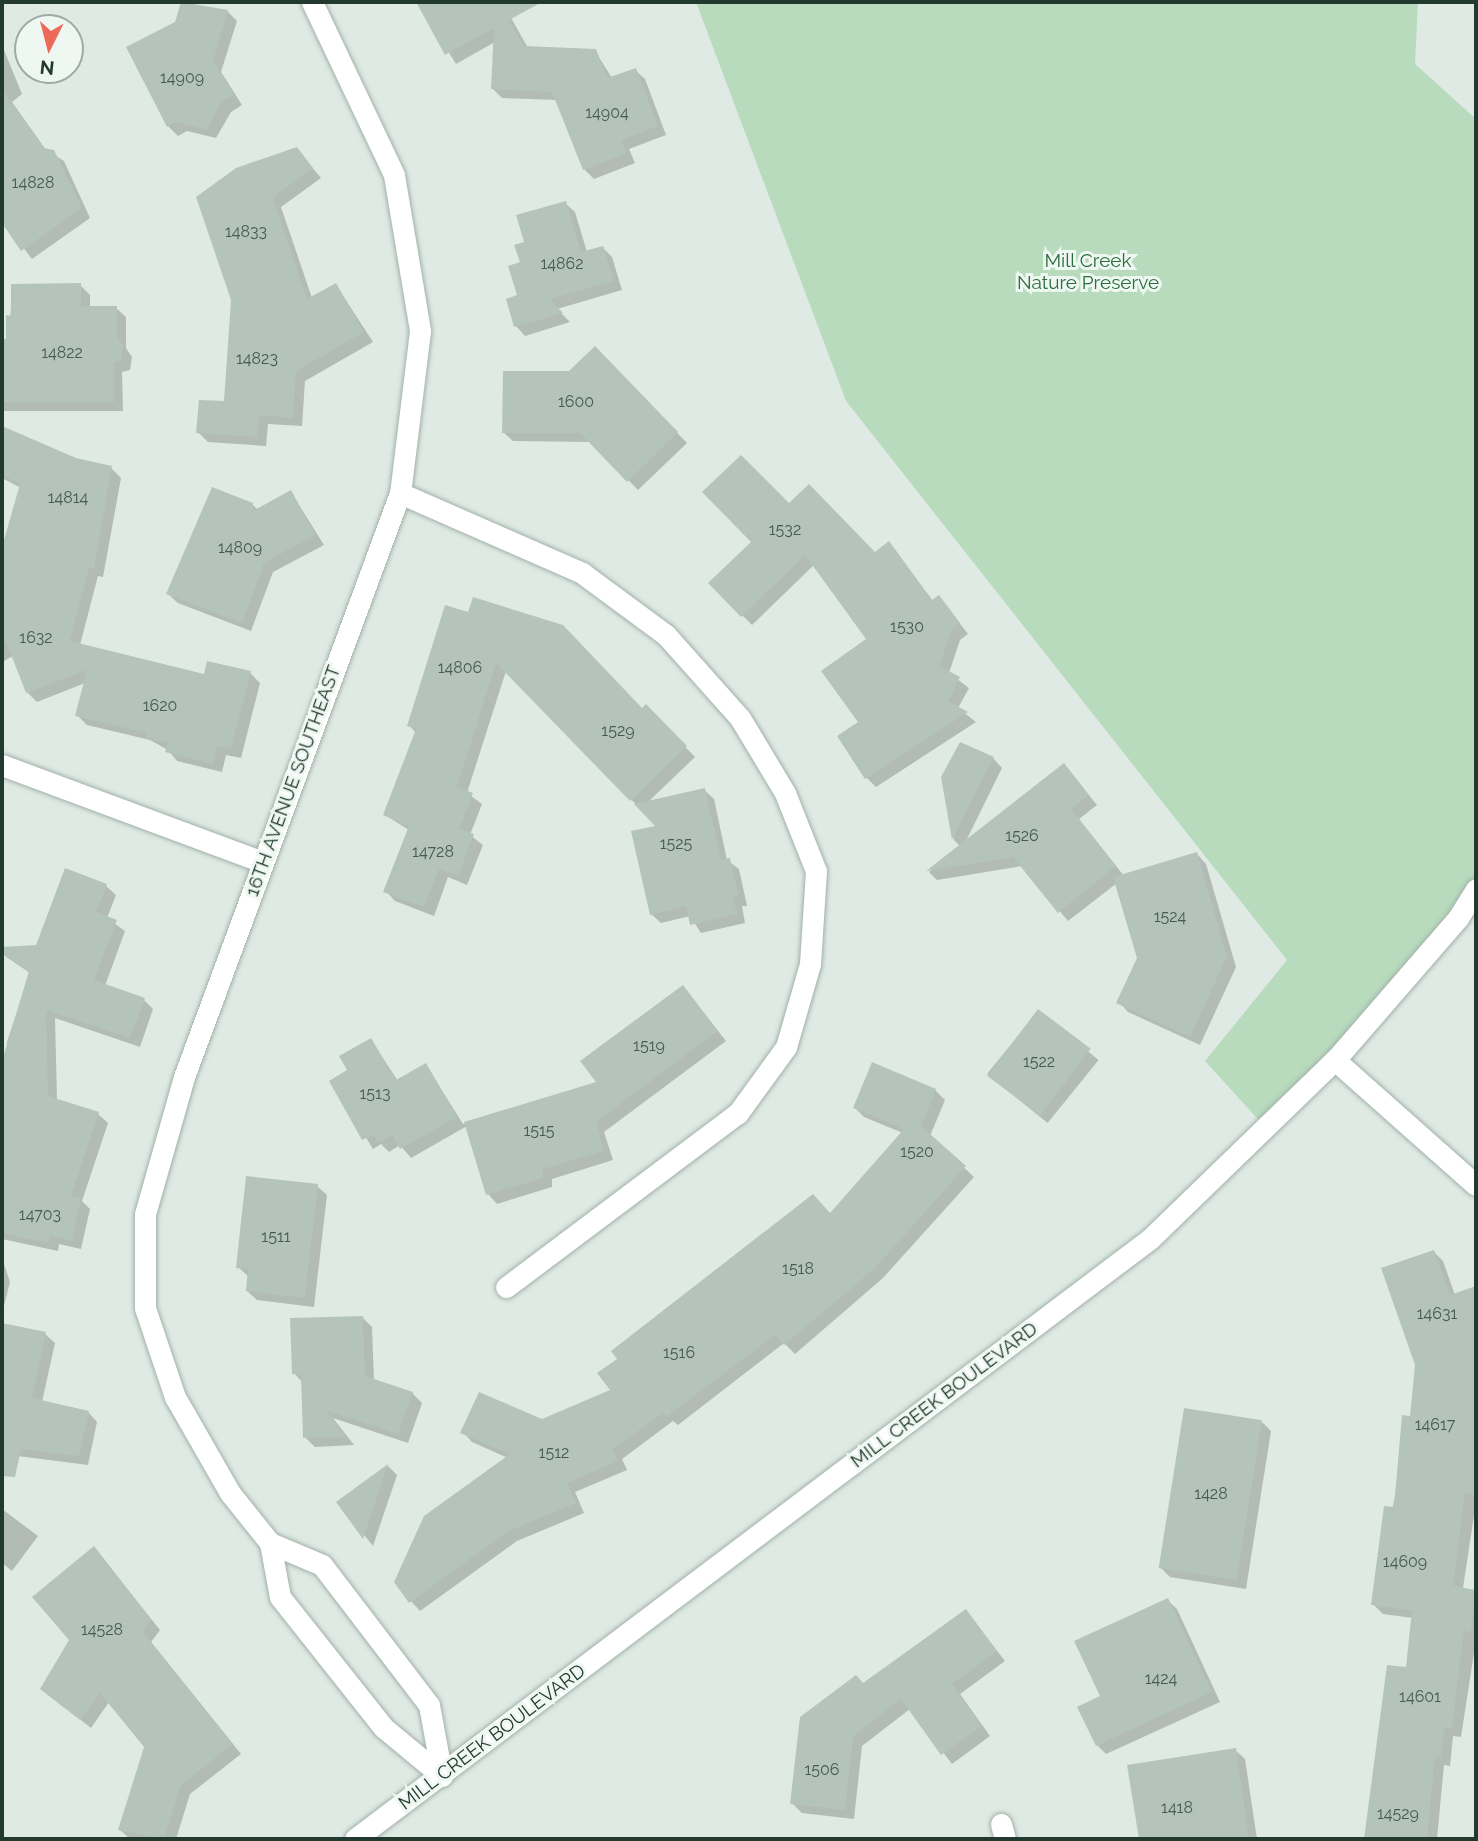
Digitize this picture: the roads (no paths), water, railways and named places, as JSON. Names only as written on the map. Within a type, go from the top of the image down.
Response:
[{"type":"street","name":"16TH AVENUE SOUTHEAST","points":[[312,2],[394,176],[421,331],[400,493],[184,1077],[145,1214],[145,1308],[175,1397],[230,1493],[270,1543],[280,1597],[384,1728],[442,1776]]},
{"type":"street","points":[[400,493],[582,573],[666,635],[740,718],[785,793],[816,871],[810,964],[786,1047],[738,1113],[506,1287]]},
{"type":"street","points":[[2,765],[263,862]]},
{"type":"street","name":"MILL CREEK BOULEVARD","points":[[355,1839],[1152,1238],[1335,1060],[1458,918],[1476,889]]},
{"type":"street","points":[[1335,1060],[1476,1185]]},
{"type":"street","name":"16TH AVENUE SOUTHEAST","points":[[270,1543],[322,1565],[429,1705],[442,1776]]},
{"type":"park label","name":"Mill Creek Nature Preserve","points":[[1088,272]]}]
